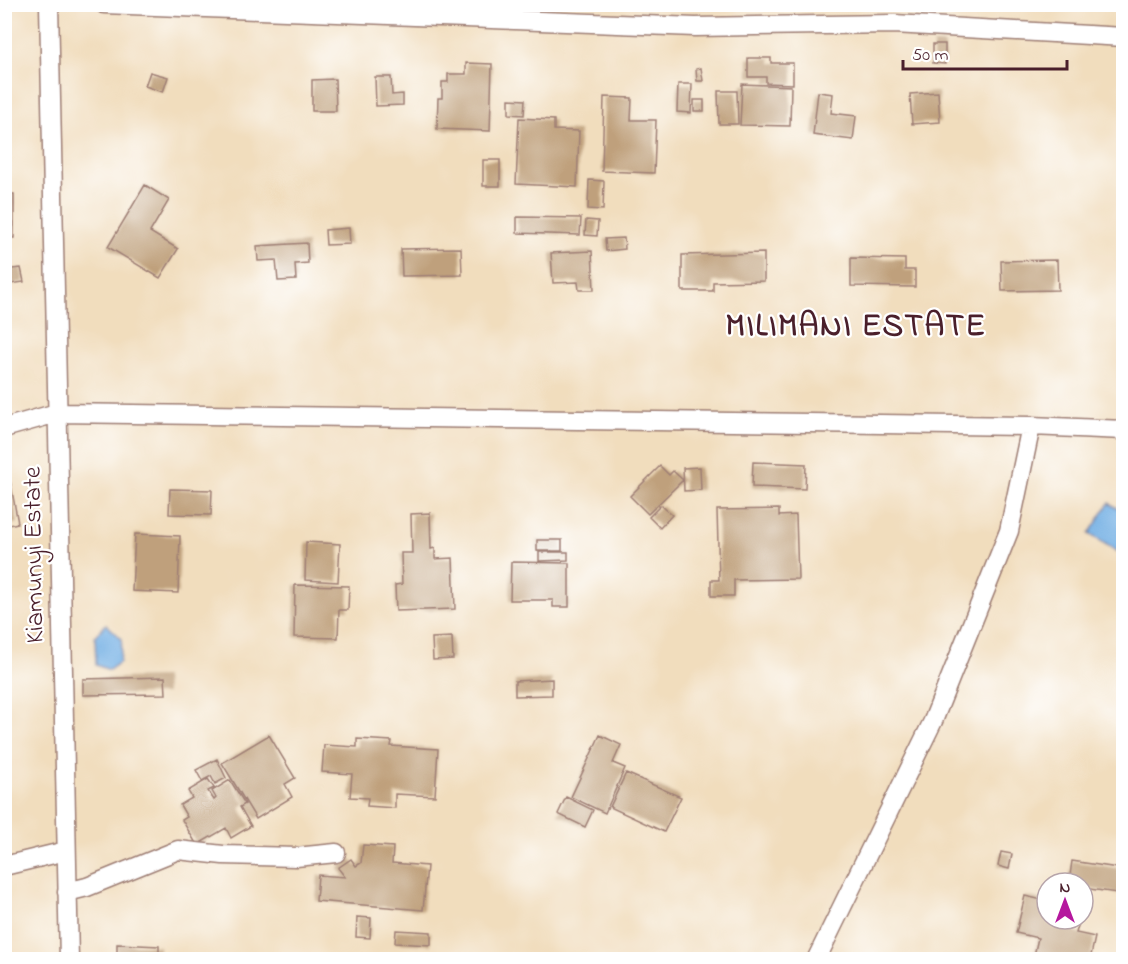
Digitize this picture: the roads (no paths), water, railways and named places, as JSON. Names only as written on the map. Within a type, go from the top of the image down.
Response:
[{"type":"street","name":"Kiamunyi Estate","points":[[49,4],[69,960]]},
{"type":"street","points":[[104,4],[694,27],[894,24],[1124,37]]},
{"type":"street","points":[[4,428],[57,413],[1031,426],[1124,430]]},
{"type":"street","points":[[816,960],[933,721],[1009,531],[1031,426]]},
{"type":"street","points":[[67,892],[87,887],[178,850],[223,855],[296,857],[336,853]]},
{"type":"street","points":[[4,866],[66,851]]},
{"type":"water","points":[[1109,503],[1123,512],[1123,555],[1089,534]]},
{"type":"water","points":[[106,624],[122,639],[120,662],[109,670],[96,665],[95,636]]},
{"type":"district","name":"MILIMANI ESTATE","points":[[856,327]]}]
